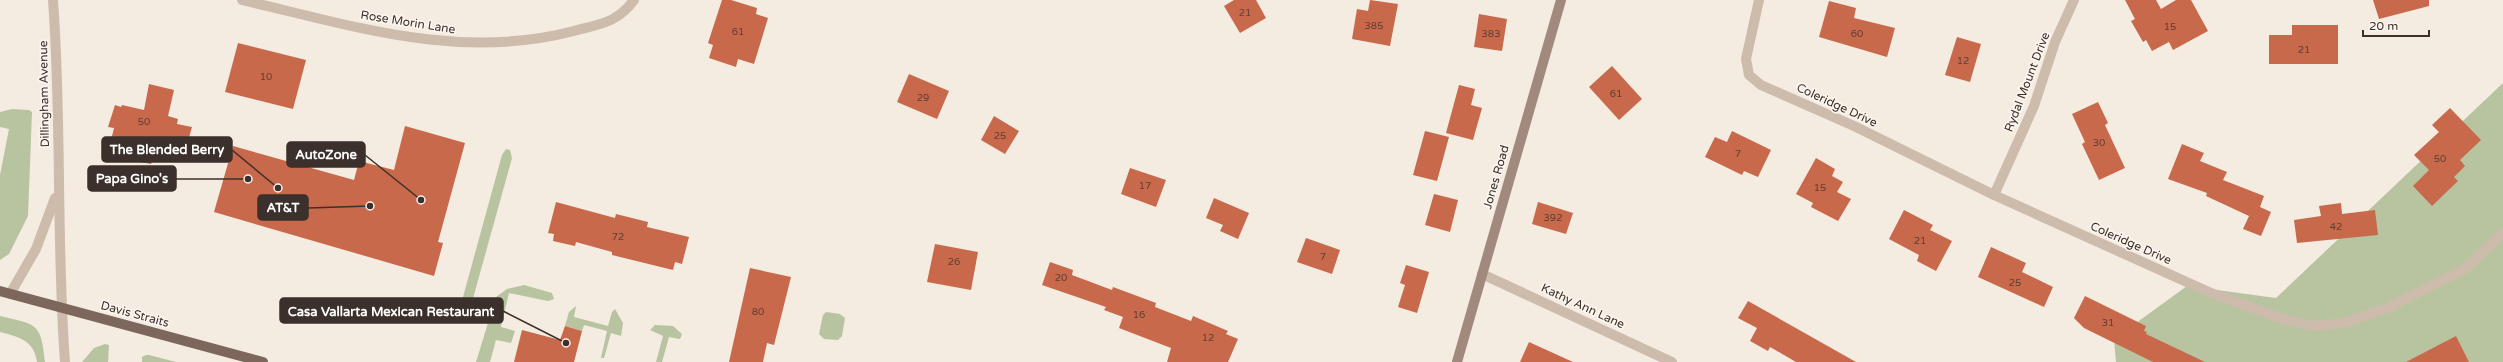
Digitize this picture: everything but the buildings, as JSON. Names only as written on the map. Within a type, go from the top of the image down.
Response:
[{"type":"main road","name":"Jones Road","points":[[1457,362],[1561,0]]},
{"type":"main road","name":"Davis Straits","points":[[5,293],[263,362]]},
{"type":"street","name":"Dillingham Avenue","points":[[53,0],[59,117],[58,187],[65,362]]},
{"type":"street","name":"Rose Morin Lane","points":[[242,0],[411,38],[444,43],[483,44],[557,36],[607,22],[625,12],[634,0]]},
{"type":"street","name":"Coleridge Drive","points":[[1759,0],[1746,59],[1749,75],[1760,85],[1854,126],[1994,195],[2211,293],[2283,319],[2313,326],[2344,323],[2386,308],[2466,268],[2503,233]]},
{"type":"street","name":"Rydal Mount Drive","points":[[1994,195],[2034,106],[2055,42],[2074,0]]},
{"type":"street","name":"Dillingham Avenue","points":[[5,293],[26,268],[43,234],[58,187]]},
{"type":"street","name":"Kathy Ann Lane","points":[[1482,274],[1672,362]]},
{"type":"green space","points":[[2503,83],[2503,362],[2116,362],[2114,339],[2187,286],[2276,298]]},
{"type":"green space","points":[[12,109],[29,110],[32,112],[28,216],[9,254],[0,260],[0,175],[9,129],[0,127],[0,112]]},
{"type":"green space","points":[[506,149],[510,150],[512,158],[472,302],[466,304],[463,297],[502,155]]},
{"type":"green space","points":[[524,285],[552,293],[554,299],[548,301],[509,293],[501,327],[515,331],[511,343],[496,340],[490,362],[476,362],[496,297],[507,289]]},
{"type":"green space","points":[[576,306],[574,317],[608,326],[612,312],[615,309],[623,323],[621,336],[611,333],[604,358],[601,358],[607,331],[584,325],[582,331],[565,326],[569,312]]},
{"type":"green space","points":[[826,312],[840,314],[845,318],[842,336],[838,340],[824,339],[819,334],[823,315]]},
{"type":"green space","points":[[0,316],[22,321],[35,327],[39,332],[41,339],[45,362],[37,362],[33,349],[29,344],[19,338],[0,332]]},
{"type":"green space","points":[[655,325],[673,326],[682,334],[680,339],[669,337],[662,362],[656,362],[663,336],[650,330]]},
{"type":"green space","points":[[105,344],[109,345],[108,362],[82,362],[94,348]]},
{"type":"green space","points":[[146,355],[176,362],[142,362],[142,357]]},
{"type":"place","name":"Papa Gino's","points":[[248,179]]},
{"type":"place","name":"The Blended Berry","points":[[278,188]]},
{"type":"place","name":"AutoZone","points":[[421,200]]},
{"type":"place","name":"AT&T","points":[[370,206]]},
{"type":"place","name":"Casa Vallarta Mexican Restaurant","points":[[566,343]]}]
